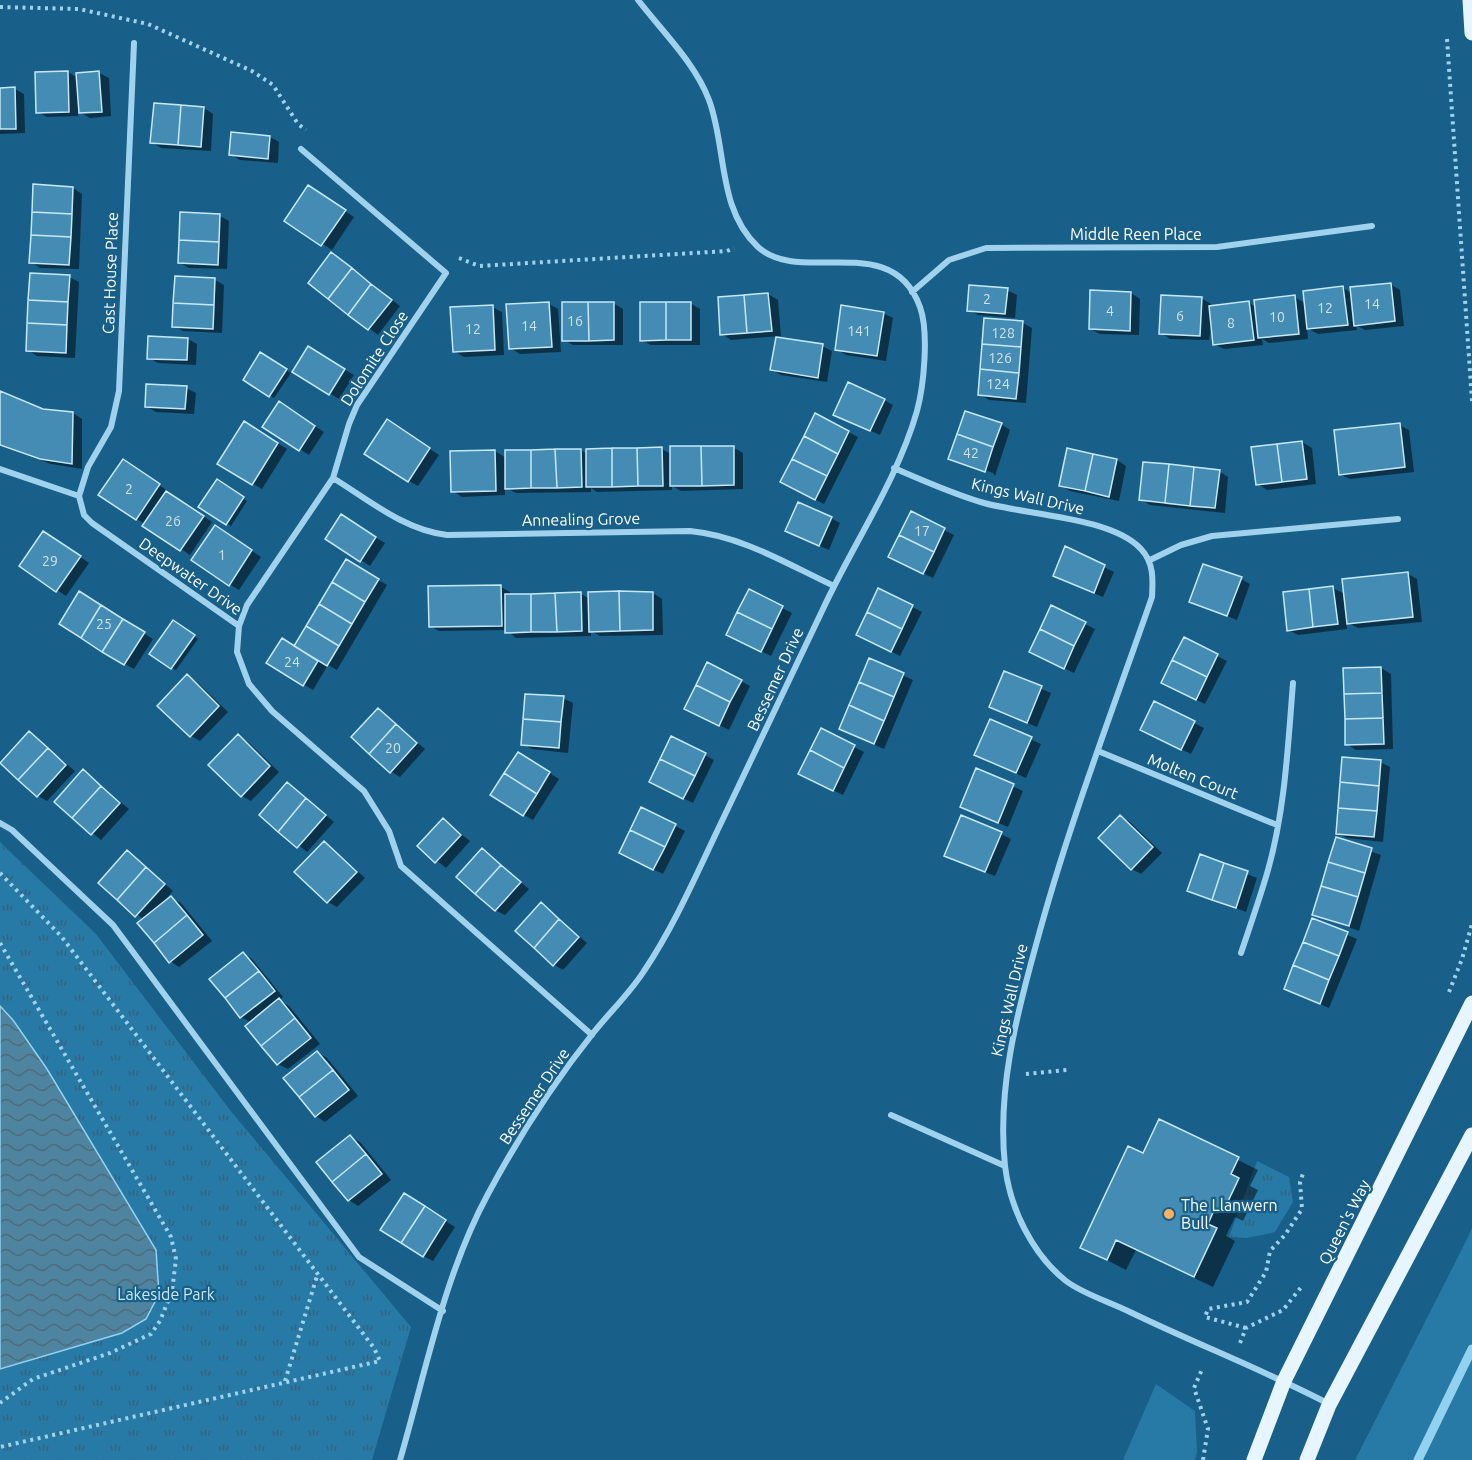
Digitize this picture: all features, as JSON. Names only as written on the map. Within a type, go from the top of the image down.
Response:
[{"type":"main road","points":[[1470,0],[1472,33]]},
{"type":"main road","name":"Queen's Way","points":[[1254,1460],[1284,1381],[1472,1003]]},
{"type":"main road","points":[[1307,1460],[1329,1405],[1472,1135]]},
{"type":"street","name":"Bessemer Drive","points":[[400,1460],[466,1240],[486,1197],[511,1152],[591,1035],[643,973],[679,912],[834,586],[894,468],[916,415],[921,393],[923,326],[920,308],[912,292],[894,272],[877,266],[787,260],[762,252],[745,233],[732,207],[708,98],[694,72],[638,0]]},
{"type":"street","name":"Cast House Place","points":[[78,496],[88,467],[111,427],[119,391],[134,43]]},
{"type":"street","name":"Dolomite Close","points":[[239,626],[247,605],[333,478],[357,405],[446,273],[301,149]]},
{"type":"street","name":"Middle Reen Place","points":[[912,292],[949,260],[986,248],[1217,247],[1372,226]]},
{"type":"street","name":"Kings Wall Drive","points":[[894,468],[948,491],[986,503],[1093,525],[1127,539],[1140,547],[1150,560],[1154,578],[1152,597],[1060,858],[1016,1014],[1007,1076],[1005,1166],[1016,1212],[1037,1250],[1066,1281],[1210,1351],[1284,1381],[1329,1405]]},
{"type":"street","points":[[0,469],[78,496]]},
{"type":"street","name":"Annealing Grove","points":[[333,478],[410,526],[427,533],[447,535],[690,531],[717,534],[740,542],[834,586]]},
{"type":"street","name":"Deepwater Drive","points":[[78,496],[84,515],[92,523],[239,626],[237,652],[249,684],[272,711],[364,791],[389,831],[401,866],[591,1035]]},
{"type":"street","points":[[1150,560],[1181,545],[1212,536],[1398,519]]},
{"type":"street","points":[[1241,954],[1268,870],[1277,825],[1287,753],[1293,683]]},
{"type":"street","name":"Molten Court","points":[[1098,751],[1277,825]]},
{"type":"street","points":[[0,823],[12,830],[113,925],[360,1257],[443,1311]]},
{"type":"street","points":[[891,1115],[1005,1166]]},
{"type":"path","points":[[0,7],[79,9],[148,24],[252,71],[273,85],[298,124],[307,131]]},
{"type":"path","points":[[1447,35],[1472,401]]},
{"type":"path","points":[[454,256],[479,266],[726,251],[752,241]]},
{"type":"path","points":[[0,873],[40,911],[61,936],[380,1361],[0,1447]]},
{"type":"path","points":[[1444,1002],[1462,959],[1472,924]]},
{"type":"path","points":[[0,943],[171,1237],[176,1259],[166,1307],[151,1334],[119,1350],[33,1379],[0,1403]]},
{"type":"path","points":[[1007,1076],[1067,1070]]},
{"type":"path","points":[[1304,1171],[1300,1182],[1302,1209],[1285,1235],[1270,1251],[1266,1272],[1258,1289],[1247,1302],[1208,1309],[1205,1317],[1246,1328],[1284,1310],[1307,1277]]},
{"type":"path","points":[[285,1381],[317,1275]]},
{"type":"path","points":[[1203,1460],[1208,1429],[1194,1388],[1210,1351],[1234,1360],[1246,1328]]},
{"type":"green space","name":"Lakeside Park","points":[[0,842],[96,934],[230,1110],[411,1327],[372,1460],[0,1460]]},
{"type":"green space","points":[[1257,1161],[1289,1177],[1293,1202],[1275,1232],[1247,1238],[1229,1237]]},
{"type":"green space","points":[[1472,1228],[1472,1460],[1355,1460],[1465,1243]]},
{"type":"green space","points":[[1156,1384],[1195,1411],[1197,1452],[1195,1460],[1123,1460]]},
{"type":"water","points":[[0,1006],[13,1020],[47,1069],[156,1250],[159,1294],[146,1319],[122,1333],[0,1369]]},
{"type":"building","points":[[68,71],[69,112],[36,113],[35,72]]},
{"type":"building","points":[[99,71],[102,112],[79,113],[76,73]]},
{"type":"building","points":[[15,87],[16,129],[0,129],[0,88]]},
{"type":"building","points":[[154,103],[181,105],[178,145],[150,143]]},
{"type":"building","points":[[181,105],[204,107],[201,147],[178,145]]},
{"type":"building","points":[[231,132],[270,136],[268,159],[229,155]]},
{"type":"building","points":[[33,184],[73,187],[72,214],[32,212]]},
{"type":"building","points":[[308,185],[346,210],[321,246],[284,221]]},
{"type":"building","points":[[32,212],[72,214],[71,237],[31,235]]},
{"type":"building","points":[[180,212],[220,214],[219,242],[179,240]]},
{"type":"building","points":[[31,235],[71,237],[69,265],[29,263]]},
{"type":"building","points":[[179,240],[219,242],[218,265],[178,263]]},
{"type":"building","points":[[331,252],[352,268],[328,299],[308,283]]},
{"type":"building","points":[[352,268],[371,284],[348,315],[328,299]]},
{"type":"building","points":[[30,273],[70,275],[68,302],[28,300]]},
{"type":"building","points":[[175,276],[215,278],[214,305],[173,303]]},
{"type":"building","points":[[1391,283],[1395,321],[1354,326],[1350,287]]},
{"type":"building","points":[[371,284],[392,300],[368,330],[348,315]]},
{"type":"building","points":[[969,285],[1008,288],[1005,314],[967,311]]},
{"type":"building","points":[[1343,286],[1348,325],[1307,329],[1303,291]]},
{"type":"building","points":[[1090,290],[1131,292],[1130,331],[1089,329]]},
{"type":"building","points":[[768,293],[772,331],[747,333],[744,295]]},
{"type":"building","points":[[744,295],[747,333],[720,335],[718,297]]},
{"type":"building","points":[[1161,295],[1202,297],[1200,336],[1159,334]]},
{"type":"building","points":[[1295,295],[1299,334],[1258,338],[1254,300]]},
{"type":"building","points":[[28,300],[68,302],[67,325],[27,323]]},
{"type":"building","points":[[1249,301],[1254,340],[1213,345],[1209,306]]},
{"type":"building","points":[[549,302],[552,347],[509,349],[506,304]]},
{"type":"building","points":[[562,302],[588,302],[589,341],[562,341]]},
{"type":"building","points":[[588,302],[614,302],[614,340],[589,341]]},
{"type":"building","points":[[640,302],[666,302],[666,340],[640,341]]},
{"type":"building","points":[[666,302],[691,302],[691,340],[666,340]]},
{"type":"building","points":[[173,303],[214,305],[213,329],[172,327]]},
{"type":"building","points":[[493,305],[495,350],[453,352],[450,307]]},
{"type":"building","points":[[841,305],[884,312],[877,356],[835,350]]},
{"type":"building","points":[[984,318],[1023,321],[1021,347],[982,344]]},
{"type":"building","points":[[27,323],[67,325],[66,353],[26,351]]},
{"type":"building","points":[[148,336],[188,338],[187,360],[147,359]]},
{"type":"building","points":[[776,337],[823,344],[818,378],[770,370]]},
{"type":"building","points":[[982,344],[1021,347],[1019,373],[980,369]]},
{"type":"building","points":[[308,346],[345,369],[329,395],[292,372]]},
{"type":"building","points":[[260,352],[287,369],[269,397],[243,380]]},
{"type":"building","points":[[980,369],[1019,373],[1016,399],[978,395]]},
{"type":"building","points":[[848,382],[885,399],[870,431],[833,415]]},
{"type":"building","points":[[146,384],[187,386],[185,409],[145,407]]},
{"type":"building","points":[[0,391],[43,409],[73,412],[72,464],[40,459],[0,445]]},
{"type":"building","points":[[279,401],[315,426],[299,451],[262,427]]},
{"type":"building","points":[[965,411],[1002,423],[993,447],[957,434]]},
{"type":"building","points":[[815,413],[849,431],[838,454],[804,436]]},
{"type":"building","points":[[387,419],[430,448],[408,482],[364,454]]},
{"type":"building","points":[[244,421],[278,443],[252,485],[217,464]]},
{"type":"building","points":[[1400,423],[1405,467],[1339,475],[1334,430]]},
{"type":"building","points":[[957,434],[993,447],[985,472],[948,459]]},
{"type":"building","points":[[804,436],[838,454],[827,476],[792,459]]},
{"type":"building","points":[[1302,441],[1307,479],[1282,482],[1277,444]]},
{"type":"building","points":[[1277,444],[1282,482],[1256,485],[1251,447]]},
{"type":"building","points":[[670,446],[701,446],[702,486],[670,486]]},
{"type":"building","points":[[701,446],[734,446],[734,485],[702,486]]},
{"type":"building","points":[[662,447],[663,486],[638,486],[637,448]]},
{"type":"building","points":[[612,448],[637,448],[638,486],[612,487]]},
{"type":"building","points":[[612,448],[612,487],[586,487],[586,449]]},
{"type":"building","points":[[1067,448],[1093,454],[1085,491],[1059,486]]},
{"type":"building","points":[[555,449],[557,488],[531,488],[531,450]]},
{"type":"building","points":[[555,449],[581,449],[582,487],[557,488]]},
{"type":"building","points":[[495,450],[496,491],[451,492],[450,451]]},
{"type":"building","points":[[505,450],[531,450],[531,488],[505,489]]},
{"type":"building","points":[[1093,454],[1117,459],[1109,497],[1085,491]]},
{"type":"building","points":[[123,459],[160,484],[136,520],[98,495]]},
{"type":"building","points":[[792,459],[827,476],[815,500],[780,482]]},
{"type":"building","points":[[1143,462],[1169,464],[1165,503],[1139,500]]},
{"type":"building","points":[[1169,464],[1194,467],[1190,506],[1165,503]]},
{"type":"building","points":[[1194,467],[1220,470],[1215,508],[1190,506]]},
{"type":"building","points":[[217,479],[244,497],[226,525],[198,507]]},
{"type":"building","points":[[166,491],[204,516],[180,551],[142,526]]},
{"type":"building","points":[[798,502],[832,517],[819,546],[785,531]]},
{"type":"building","points":[[911,511],[945,528],[934,552],[899,535]]},
{"type":"building","points":[[341,514],[376,537],[360,562],[325,539]]},
{"type":"building","points":[[215,525],[252,550],[229,586],[191,560]]},
{"type":"building","points":[[43,531],[81,556],[56,592],[19,566]]},
{"type":"building","points":[[899,535],[934,552],[923,574],[888,557]]},
{"type":"building","points":[[1065,546],[1105,565],[1094,593],[1053,576]]},
{"type":"building","points":[[346,559],[379,579],[365,602],[332,582]]},
{"type":"building","points":[[1203,564],[1242,577],[1227,616],[1189,602]]},
{"type":"building","points":[[1408,572],[1413,617],[1347,624],[1342,579]]},
{"type":"building","points":[[332,582],[365,602],[352,624],[319,604]]},
{"type":"building","points":[[501,585],[502,626],[429,627],[428,586]]},
{"type":"building","points":[[1333,586],[1338,624],[1313,627],[1309,589]]},
{"type":"building","points":[[878,588],[913,605],[902,629],[867,612]]},
{"type":"building","points":[[749,589],[783,606],[772,629],[737,612]]},
{"type":"building","points":[[1309,589],[1313,627],[1287,631],[1283,592]]},
{"type":"building","points":[[79,591],[101,605],[81,638],[59,624]]},
{"type":"building","points":[[619,591],[653,592],[653,630],[620,631]]},
{"type":"building","points":[[619,591],[620,631],[589,632],[588,592]]},
{"type":"building","points":[[581,592],[582,631],[557,632],[555,593]]},
{"type":"building","points":[[555,593],[557,632],[531,632],[531,594]]},
{"type":"building","points":[[505,594],[531,594],[531,632],[505,633]]},
{"type":"building","points":[[319,604],[352,624],[339,646],[306,626]]},
{"type":"building","points":[[101,605],[123,619],[102,652],[81,638]]},
{"type":"building","points":[[1051,605],[1086,622],[1074,646],[1040,629]]},
{"type":"building","points":[[737,612],[772,629],[761,652],[726,635]]},
{"type":"building","points":[[867,612],[902,629],[891,652],[856,635]]},
{"type":"building","points":[[123,619],[145,632],[124,665],[102,652]]},
{"type":"building","points":[[173,620],[195,635],[171,669],[149,654]]},
{"type":"building","points":[[306,626],[339,646],[327,666],[294,646]]},
{"type":"building","points":[[1040,629],[1074,646],[1064,669],[1029,652]]},
{"type":"building","points":[[1184,637],[1218,654],[1207,677],[1172,660]]},
{"type":"building","points":[[282,638],[318,661],[303,686],[266,663]]},
{"type":"building","points":[[869,658],[904,673],[894,697],[859,682]]},
{"type":"building","points":[[1172,660],[1207,677],[1196,700],[1161,683]]},
{"type":"building","points":[[707,662],[742,680],[730,702],[696,685]]},
{"type":"building","points":[[1381,667],[1382,693],[1344,694],[1343,668]]},
{"type":"building","points":[[1004,671],[1042,686],[1027,723],[989,707]]},
{"type":"building","points":[[187,674],[219,706],[190,737],[157,706]]},
{"type":"building","points":[[859,682],[894,697],[884,721],[849,705]]},
{"type":"building","points":[[696,685],[730,702],[719,726],[684,709]]},
{"type":"building","points":[[1382,693],[1383,718],[1345,719],[1344,694]]},
{"type":"building","points":[[525,694],[564,696],[561,722],[523,719]]},
{"type":"building","points":[[1154,701],[1195,721],[1181,750],[1140,730]]},
{"type":"building","points":[[849,705],[884,721],[874,744],[839,729]]},
{"type":"building","points":[[378,708],[396,724],[369,754],[351,737]]},
{"type":"building","points":[[1383,718],[1384,744],[1345,745],[1345,719]]},
{"type":"building","points":[[523,719],[561,722],[559,748],[521,745]]},
{"type":"building","points":[[990,719],[1032,737],[1016,773],[974,755]]},
{"type":"building","points":[[396,724],[417,743],[390,773],[369,754]]},
{"type":"building","points":[[821,728],[855,745],[844,768],[810,750]]},
{"type":"building","points":[[29,731],[48,748],[18,780],[0,763]]},
{"type":"building","points":[[238,734],[270,766],[241,797],[208,765]]},
{"type":"building","points":[[671,736],[706,753],[695,776],[660,759]]},
{"type":"building","points":[[48,748],[66,765],[37,797],[18,780]]},
{"type":"building","points":[[810,750],[844,768],[833,791],[798,774]]},
{"type":"building","points":[[518,752],[550,772],[537,794],[504,773]]},
{"type":"building","points":[[1342,757],[1381,760],[1379,786],[1340,782]]},
{"type":"building","points":[[660,759],[695,776],[683,799],[649,782]]},
{"type":"building","points":[[976,768],[1014,784],[998,823],[960,807]]},
{"type":"building","points":[[83,769],[101,786],[72,818],[54,802]]},
{"type":"building","points":[[504,773],[537,794],[523,816],[490,795]]},
{"type":"building","points":[[287,782],[306,798],[278,832],[259,815]]},
{"type":"building","points":[[1340,782],[1379,786],[1377,811],[1338,808]]},
{"type":"building","points":[[101,786],[120,803],[91,835],[72,818]]},
{"type":"building","points":[[306,798],[326,815],[297,848],[278,832]]},
{"type":"building","points":[[641,807],[676,824],[665,847],[630,830]]},
{"type":"building","points":[[1338,808],[1377,811],[1374,837],[1336,834]]},
{"type":"building","points":[[961,815],[1002,832],[985,872],[944,856]]},
{"type":"building","points":[[1120,815],[1153,847],[1131,870],[1098,838]]},
{"type":"building","points":[[443,818],[461,835],[435,863],[417,846]]},
{"type":"building","points":[[630,830],[665,847],[653,870],[619,853]]},
{"type":"building","points":[[1336,837],[1372,848],[1365,873],[1328,862]]},
{"type":"building","points":[[324,841],[357,872],[327,903],[294,872]]},
{"type":"building","points":[[482,848],[501,865],[475,894],[456,877]]},
{"type":"building","points":[[127,850],[146,867],[117,900],[98,883]]},
{"type":"building","points":[[1200,854],[1224,863],[1212,900],[1187,891]]},
{"type":"building","points":[[1328,862],[1365,873],[1358,897],[1321,886]]},
{"type":"building","points":[[1224,863],[1248,871],[1236,908],[1212,900]]},
{"type":"building","points":[[501,865],[521,882],[495,911],[475,894]]},
{"type":"building","points":[[146,867],[165,884],[135,917],[117,900]]},
{"type":"building","points":[[1321,886],[1358,897],[1349,926],[1312,915]]},
{"type":"building","points":[[171,896],[187,915],[154,943],[137,923]]},
{"type":"building","points":[[541,902],[559,919],[534,948],[515,931]]},
{"type":"building","points":[[187,915],[203,935],[169,963],[154,943]]},
{"type":"building","points":[[1312,918],[1348,932],[1339,956],[1303,942]]},
{"type":"building","points":[[559,919],[579,937],[553,966],[534,948]]},
{"type":"building","points":[[1303,942],[1339,956],[1329,980],[1293,965]]},
{"type":"building","points":[[243,952],[259,971],[225,998],[209,979]]},
{"type":"building","points":[[1293,965],[1329,980],[1320,1004],[1284,989]]},
{"type":"building","points":[[259,971],[275,991],[240,1018],[225,998]]},
{"type":"building","points":[[279,998],[295,1018],[261,1046],[245,1026]]},
{"type":"building","points":[[295,1018],[311,1038],[277,1065],[261,1046]]},
{"type":"building","points":[[317,1051],[333,1070],[299,1097],[283,1078]]},
{"type":"building","points":[[333,1070],[349,1090],[315,1117],[299,1097]]},
{"type":"building","points":[[1159,1119],[1239,1157],[1231,1174],[1239,1178],[1223,1212],[1215,1208],[1208,1224],[1217,1228],[1194,1277],[1116,1240],[1107,1260],[1080,1248],[1128,1146],[1143,1153]]},
{"type":"building","points":[[350,1135],[366,1154],[332,1182],[316,1162]]},
{"type":"building","points":[[366,1154],[382,1174],[348,1201],[332,1182]]},
{"type":"building","points":[[404,1193],[425,1206],[401,1243],[380,1230]]},
{"type":"building","points":[[425,1206],[446,1220],[423,1257],[401,1243]]},
{"type":"waterway","points":[[1418,1460],[1472,1349]]},
{"type":"place","name":"The Llanwern Bull","points":[[1169,1214]]}]
